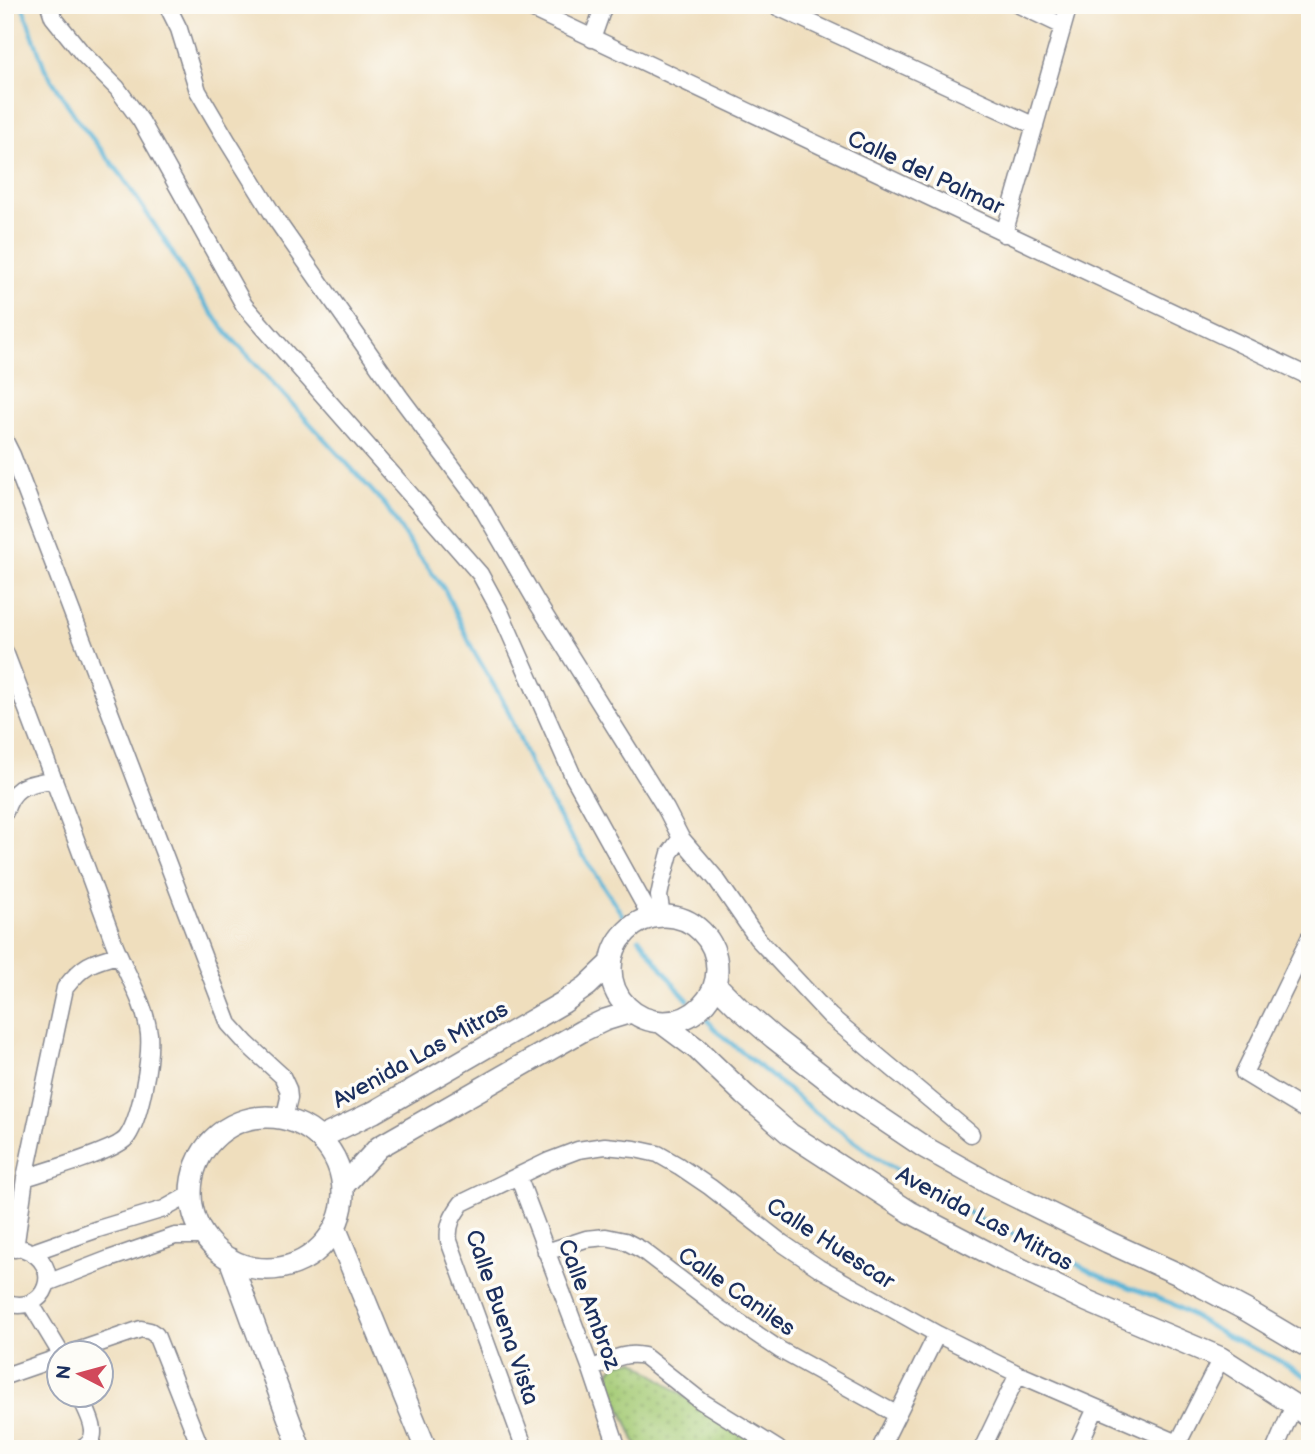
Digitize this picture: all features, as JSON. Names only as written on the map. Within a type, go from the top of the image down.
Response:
[{"type":"street","points":[[49,5],[53,17],[82,53],[117,88],[141,121],[244,306],[480,574],[499,609],[573,776],[656,916]]},
{"type":"street","points":[[167,5],[179,29],[198,91],[228,142],[277,221],[400,397],[478,502],[536,601],[666,808],[681,838],[717,880],[757,938],[830,1016],[971,1134]]},
{"type":"street","name":"Calle del Palmar","points":[[523,5],[1310,377]]},
{"type":"street","points":[[592,39],[604,5]]},
{"type":"street","points":[[773,5],[1035,126]]},
{"type":"street","points":[[1019,5],[1063,26]]},
{"type":"street","points":[[1004,234],[1069,5]]},
{"type":"street","points":[[5,441],[229,1024],[282,1076],[288,1089],[289,1098],[284,1119]]},
{"type":"street","points":[[5,652],[118,955],[145,1014],[149,1033],[145,1082],[133,1125],[126,1139],[106,1150],[25,1178]]},
{"type":"street","points":[[5,812],[13,793],[21,787],[54,779]]},
{"type":"street","points":[[656,916],[670,853],[681,838]]},
{"type":"street","points":[[656,916],[672,916],[692,923],[708,939],[717,961],[715,984],[704,1005],[696,1013],[674,1022],[662,1023],[641,1018],[631,1012],[617,995],[611,975],[611,964],[624,933],[632,926],[656,916]]},
{"type":"street","points":[[1310,937],[1244,1073],[1310,1113]]},
{"type":"street","points":[[5,1302],[22,1306],[31,1304],[47,1283],[48,1274],[40,1258],[24,1249],[10,1251],[65,988],[82,968],[118,955]]},
{"type":"street","name":"Avenida Las Mitras","points":[[320,1138],[374,1112],[564,1002],[611,964]]},
{"type":"street","name":"Avenida Las Mitras","points":[[715,984],[756,1022],[851,1098],[923,1147],[990,1184],[1178,1274],[1310,1348]]},
{"type":"street","points":[[342,1186],[379,1147],[582,1031],[631,1012]]},
{"type":"street","name":"Avenida Las Mitras","points":[[662,1023],[697,1049],[790,1134],[910,1212],[1002,1260],[1221,1358],[1302,1412]]},
{"type":"street","points":[[257,1117],[284,1119],[309,1129],[320,1138],[335,1160],[342,1186],[342,1207],[335,1227],[318,1250],[293,1265],[266,1269],[252,1268],[221,1254],[204,1236],[192,1208],[192,1180],[202,1154],[210,1143],[231,1126],[257,1117]]},
{"type":"street","name":"Calle Huescar","points":[[463,1203],[549,1161],[578,1150],[605,1146],[658,1153],[710,1187],[819,1268],[937,1334],[1177,1446]]},
{"type":"street","name":"Calle Ambroz","points":[[518,1176],[591,1369],[618,1449]]},
{"type":"street","points":[[33,1252],[164,1209],[191,1194]]},
{"type":"street","name":"Calle Buena Vista","points":[[463,1203],[449,1225],[449,1241],[525,1449]]},
{"type":"street","points":[[164,1209],[174,1236]]},
{"type":"street","points":[[335,1227],[426,1449]]},
{"type":"street","points":[[47,1283],[174,1236],[204,1236]]},
{"type":"street","name":"Calle Caniles","points":[[546,1252],[586,1239],[607,1237],[625,1241],[642,1250],[718,1308],[780,1350],[897,1414]]},
{"type":"street","points":[[229,1259],[300,1449]]},
{"type":"street","points":[[31,1304],[50,1338]]},
{"type":"street","points":[[116,1338],[141,1329],[156,1335],[201,1449]]},
{"type":"street","points":[[880,1449],[937,1334]]},
{"type":"street","points":[[591,1369],[623,1355],[634,1353],[644,1356],[701,1401],[778,1449]]},
{"type":"street","points":[[1177,1446],[1221,1358]]},
{"type":"street","points":[[5,1376],[46,1360]]},
{"type":"street","points":[[982,1449],[1018,1374]]},
{"type":"street","points":[[85,1408],[94,1436],[86,1445]]},
{"type":"street","points":[[1077,1449],[1096,1408]]},
{"type":"street","points":[[1275,1449],[1302,1412]]},
{"type":"green space","points":[[634,1360],[705,1411],[766,1449],[638,1449],[610,1383],[610,1370],[616,1364]]},
{"type":"waterway","points":[[22,5],[45,69],[77,119],[122,176],[192,286],[227,333],[386,506],[410,544],[445,590],[473,650],[506,706],[532,768],[562,823],[623,916]]},
{"type":"waterway","points":[[639,938],[688,1000]]},
{"type":"waterway","points":[[707,1020],[721,1035],[820,1116],[880,1160],[984,1221],[1104,1278],[1171,1303],[1228,1337],[1273,1357],[1310,1379]]}]
